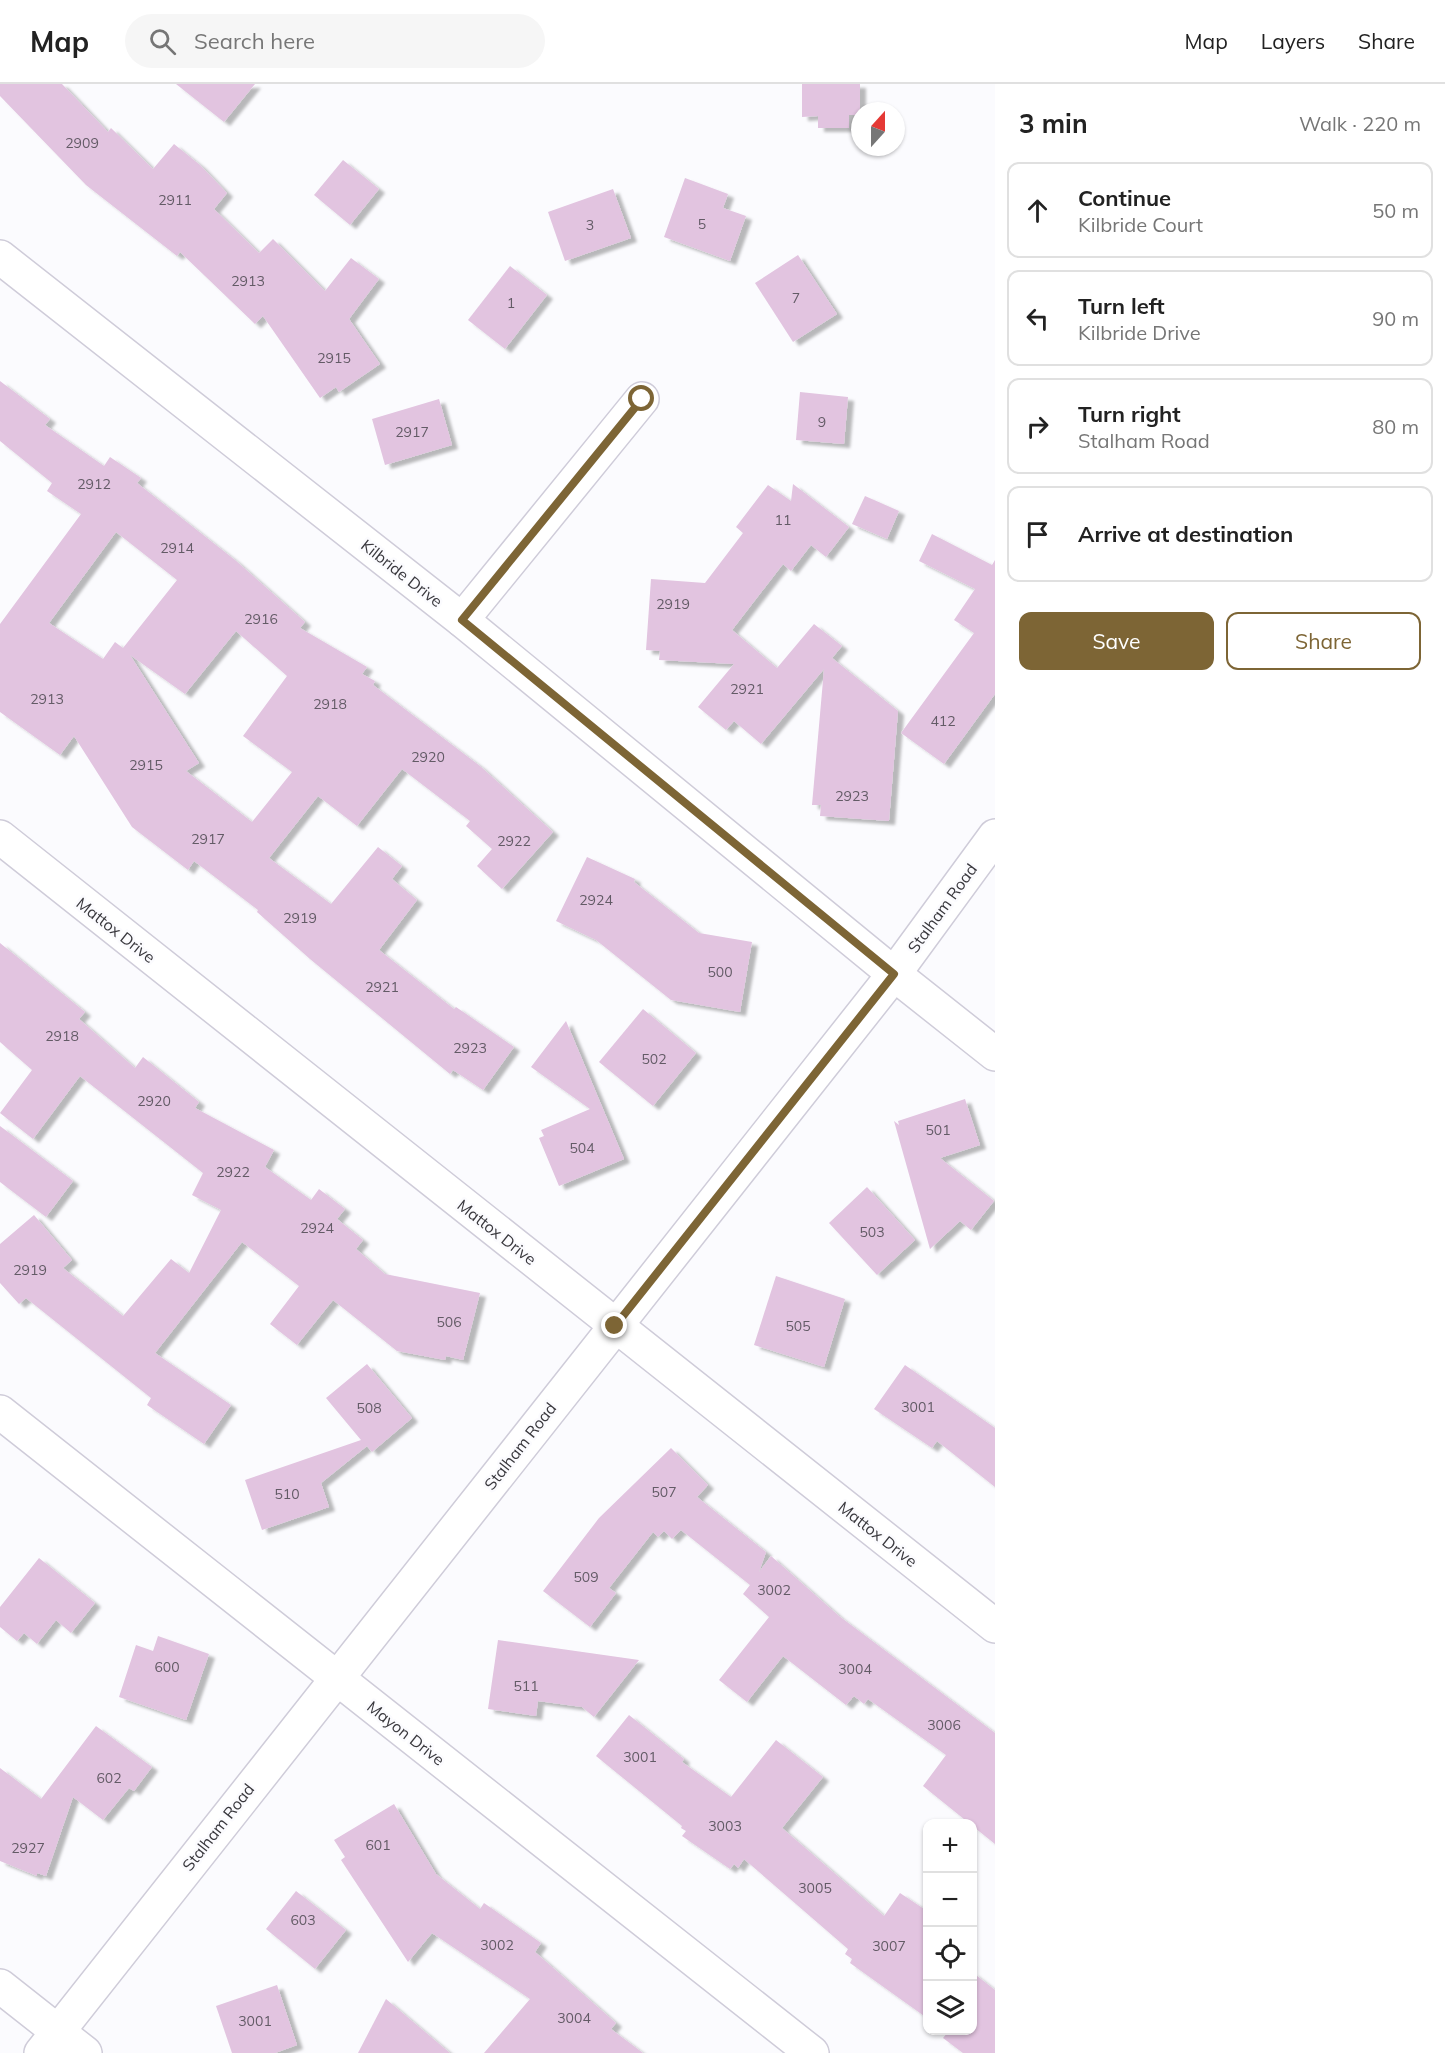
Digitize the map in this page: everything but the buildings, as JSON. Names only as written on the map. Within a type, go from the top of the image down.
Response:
[{"type":"street","name":"Kilbride Drive","points":[[0,257],[462,620],[995,1054]]},
{"type":"street","points":[[462,620],[642,399]]},
{"type":"street","name":"Stalham Road","points":[[49,2042],[894,974],[995,836]]},
{"type":"street","name":"Mattox Drive","points":[[0,837],[995,1626]]},
{"type":"street","name":"Mayon Drive","points":[[0,1412],[812,2053]]},
{"type":"street","points":[[0,1986],[49,2042],[85,2053]]},
{"type":"route","points":[[615,1326],[894,974],[462,620],[642,399]]}]
